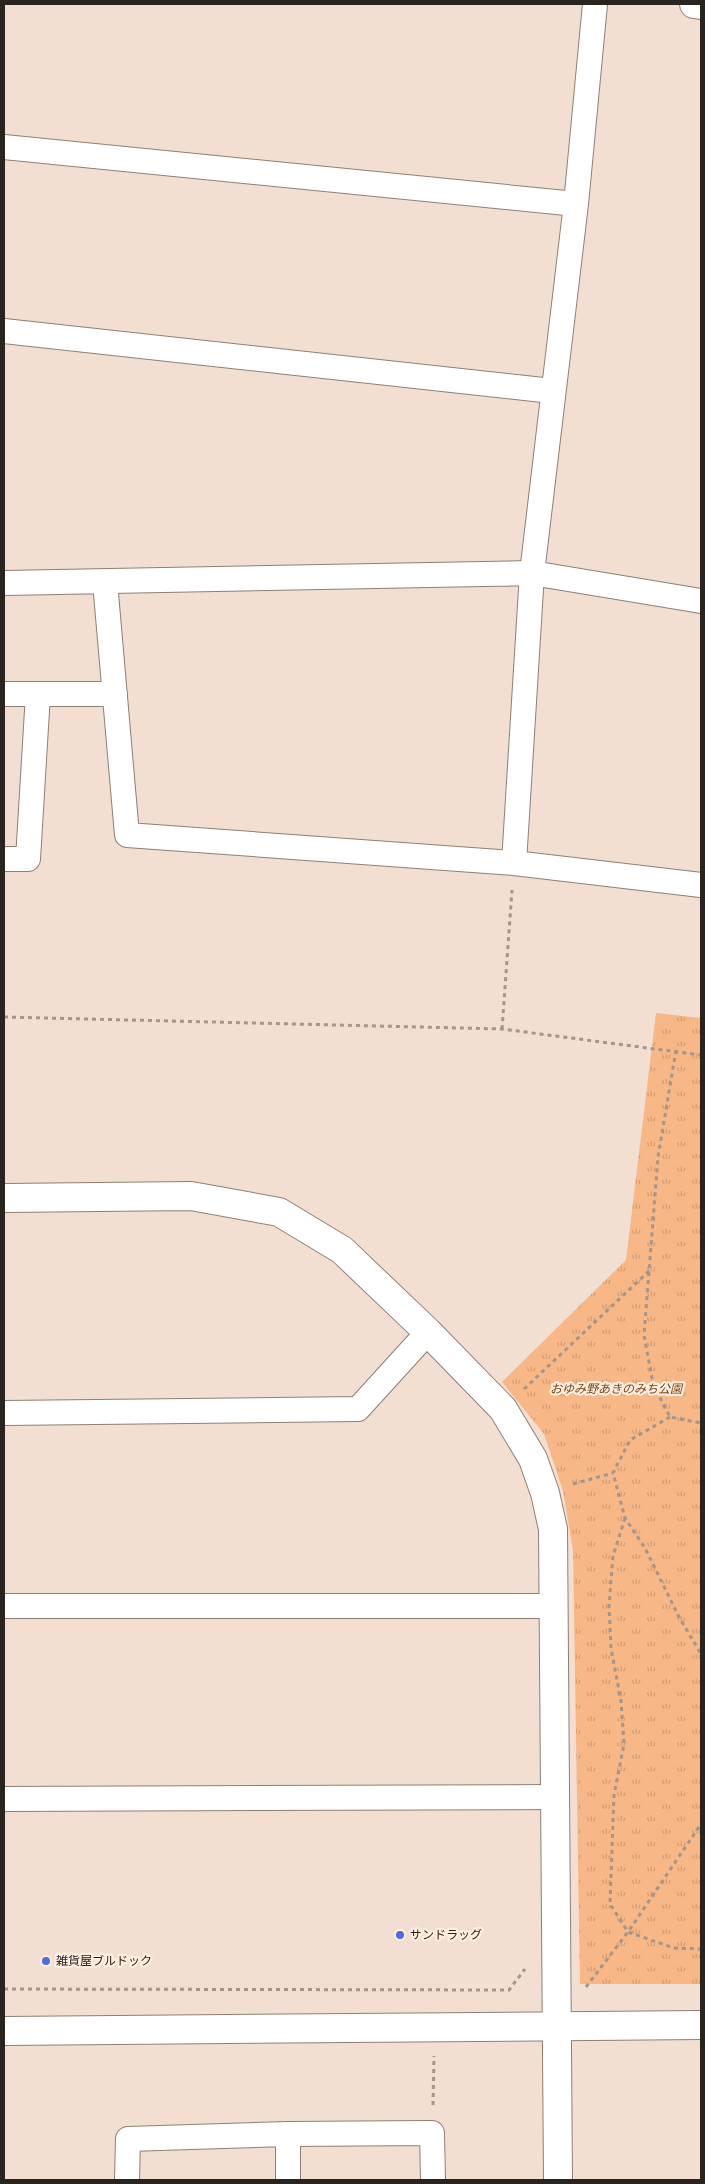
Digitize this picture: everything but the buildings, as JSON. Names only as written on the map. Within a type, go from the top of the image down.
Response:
[{"type":"street","points":[[514,863],[532,573],[552,391],[576,204],[595,4]]},
{"type":"street","points":[[694,4],[701,4]]},
{"type":"street","points":[[4,147],[576,204]]},
{"type":"street","points":[[4,331],[552,391]]},
{"type":"street","points":[[4,582],[106,582],[532,573],[701,601]]},
{"type":"street","points":[[106,582],[127,835],[514,863],[701,885]]},
{"type":"street","points":[[4,694],[115,694]]},
{"type":"street","points":[[4,859],[28,859],[38,694]]},
{"type":"street","points":[[4,1198],[192,1196],[279,1212],[342,1250],[428,1332],[503,1409],[533,1459],[545,1493],[553,1529],[558,2180]]},
{"type":"street","points":[[4,1413],[358,1409],[428,1332]]},
{"type":"street","points":[[4,1606],[553,1606]]},
{"type":"street","points":[[4,1799],[556,1797]]},
{"type":"street","points":[[4,2031],[701,2025]]},
{"type":"street","points":[[127,2180],[128,2139],[288,2134],[432,2133],[433,2180]]},
{"type":"street","points":[[288,2134],[288,2180]]},
{"type":"path","points":[[502,1029],[514,863]]},
{"type":"path","points":[[4,1017],[502,1029],[676,1050],[701,1055]]},
{"type":"path","points":[[670,1417],[653,1384],[644,1335],[658,1157],[676,1050]]},
{"type":"path","points":[[503,1409],[649,1271]]},
{"type":"path","points":[[701,1423],[670,1417],[630,1440],[613,1472],[625,1518],[644,1548],[679,1617],[701,1654]]},
{"type":"path","points":[[545,1493],[613,1472]]},
{"type":"path","points":[[625,1518],[613,1556],[610,1606],[612,1648],[621,1701],[624,1744],[614,1795],[610,1904],[628,1932],[674,1948],[701,1949]]},
{"type":"path","points":[[586,1988],[628,1932],[701,1824]]},
{"type":"path","points":[[4,1988],[509,1990],[526,1968]]},
{"type":"path","points":[[432,2133],[434,2052]]},
{"type":"green space","name":"おゆみ野あきのみち公園","points":[[656,1013],[701,1018],[701,1984],[580,1984],[573,1550],[563,1491],[544,1434],[502,1382],[626,1260]]},
{"type":"place","name":"サンドラッグ","points":[[400,1935]]},
{"type":"place","name":"雑貨屋ブルドック","points":[[46,1961]]}]
